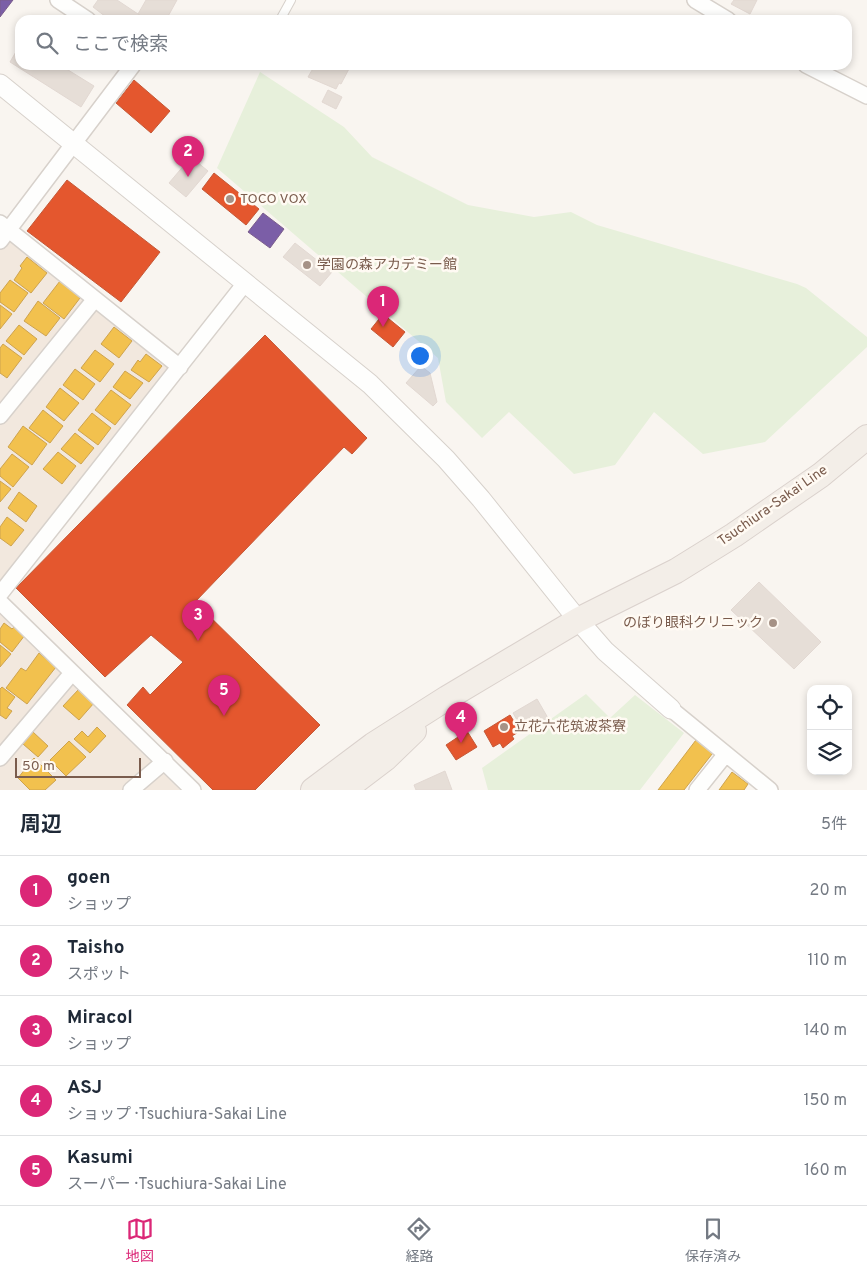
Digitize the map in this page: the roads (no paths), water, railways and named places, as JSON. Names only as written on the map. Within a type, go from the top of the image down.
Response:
[{"type":"main road","name":"Tsuchiura-Sakai Line","points":[[578,620],[676,571],[862,447]]},
{"type":"main road","points":[[313,790],[373,745],[447,698],[578,620]]},
{"type":"main road","points":[[344,790],[386,759],[447,698]]},
{"type":"street","points":[[58,0],[80,15]]},
{"type":"street","points":[[695,0],[720,15]]},
{"type":"street","points":[[129,70],[74,144],[3,232],[95,299],[180,367]]},
{"type":"street","points":[[816,70],[867,96]]},
{"type":"street","points":[[0,84],[370,384],[446,459],[605,651],[725,755],[770,790]]},
{"type":"street","points":[[0,594],[246,282]]},
{"type":"street","points":[[0,416],[95,299]]},
{"type":"street","points":[[0,602],[194,790]]},
{"type":"street","points":[[0,758],[72,673]]},
{"type":"street","points":[[697,790],[725,755]]},
{"type":"street","points":[[131,790],[164,761]]},
{"type":"lane","points":[[283,15],[291,0]]},
{"type":"place","name":"Taisho","points":[[188,177]]},
{"type":"place","name":"TOCO VOX","points":[[230,199]]},
{"type":"place","name":"学園の森アカデミー館","points":[[307,265]]},
{"type":"place","name":"goen","points":[[383,327]]},
{"type":"place","name":"のぼり眼科クリニック","points":[[773,623]]},
{"type":"place","name":"Miracol","points":[[198,641]]},
{"type":"place","name":"Kasumi","points":[[224,716]]},
{"type":"place","name":"立花六花筑波茶寮","points":[[504,727]]},
{"type":"place","name":"ASJ","points":[[461,743]]}]
